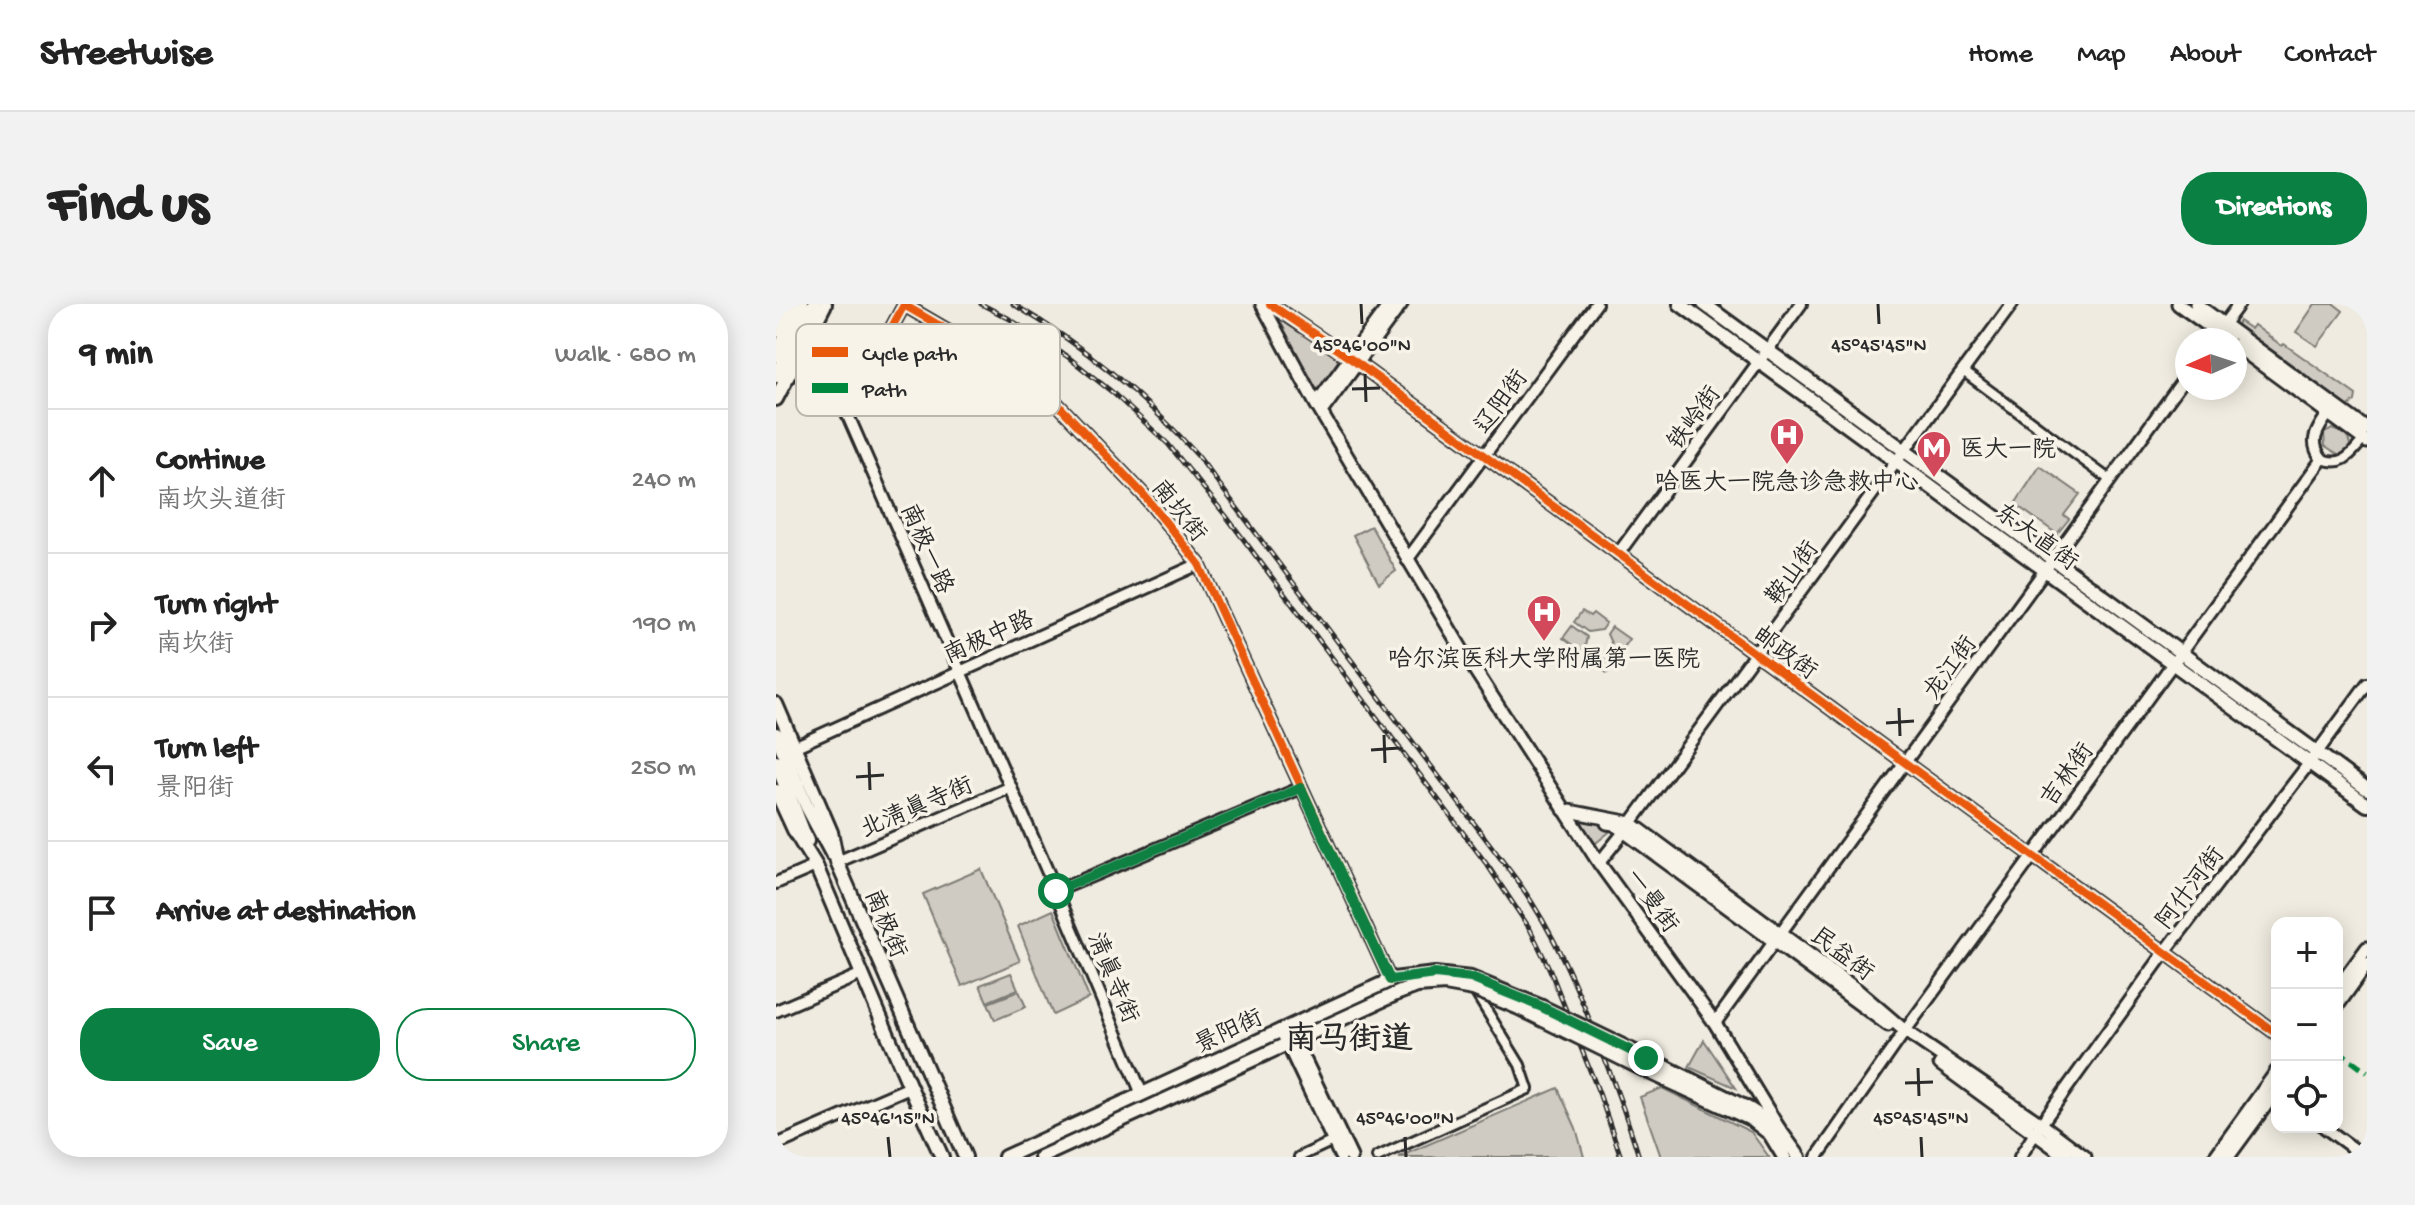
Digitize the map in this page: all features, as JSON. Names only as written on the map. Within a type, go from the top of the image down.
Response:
[{"type":"main road","points":[[776,331],[790,304]]},
{"type":"main road","points":[[776,355],[802,304]]},
{"type":"main road","points":[[803,324],[814,304]]},
{"type":"main road","points":[[814,324],[825,304]]},
{"type":"main road","name":"一曼街","points":[[1262,304],[1318,408],[1470,664],[1599,863],[1715,1023],[1799,1157]]},
{"type":"main road","points":[[1353,361],[1390,304]]},
{"type":"main road","points":[[1318,408],[1401,304]]},
{"type":"main road","name":"东大直街","points":[[1680,304],[1896,463],[2180,652],[2314,757],[2367,805]]},
{"type":"main road","name":"东大直街","points":[[1704,304],[1905,450],[2171,664],[2367,789]]},
{"type":"main road","points":[[2178,304],[2212,328]]},
{"type":"main road","points":[[2196,304],[2215,328]]},
{"type":"main road","points":[[776,376],[796,338]]},
{"type":"main road","points":[[2247,353],[2366,436]]},
{"type":"main road","points":[[2247,354],[2328,414],[2366,436]]},
{"type":"main road","points":[[776,399],[796,360]]},
{"type":"main road","name":"南极街","points":[[776,704],[831,832],[837,862],[965,1157]]},
{"type":"main road","points":[[776,734],[801,808],[816,866]]},
{"type":"main road","points":[[776,762],[801,808],[837,862]]},
{"type":"main road","name":"南极街","points":[[776,791],[795,832],[816,866],[942,1157]]},
{"type":"main road","name":"民益街","points":[[1565,812],[1628,828],[1903,1033],[2038,1129],[2085,1157]]},
{"type":"main road","points":[[2343,981],[2367,948]]},
{"type":"main road","points":[[2343,998],[2367,964]]},
{"type":"main road","name":"景阳街","points":[[1005,1157],[1391,980],[1435,974],[1471,978],[1540,1006],[1751,1119],[1770,1134],[1784,1157]]},
{"type":"main road","name":"景阳街","points":[[1041,1157],[1398,993],[1417,986],[1445,984],[1473,989],[1519,1008],[1749,1109],[1778,1128]]},
{"type":"main road","points":[[1285,1028],[1341,1157]]},
{"type":"main road","points":[[1292,1043],[1351,1157]]},
{"type":"main road","points":[[2215,1157],[2271,1079]]},
{"type":"main road","points":[[2228,1157],[2271,1099]]},
{"type":"main road","name":"民益街","points":[[2038,1129],[2067,1157]]},
{"type":"street","name":"邮政街","points":[[1270,304],[1353,361],[2271,1030]]},
{"type":"street","name":"辽阳街","points":[[1407,560],[1596,304]]},
{"type":"street","name":"铁岭街","points":[[1618,554],[1801,304]]},
{"type":"street","name":"鞍山街","points":[[1599,863],[1628,828],[2012,304]]},
{"type":"street","points":[[2224,328],[2239,304]]},
{"type":"street","name":"南坎街","points":[[894,324],[904,305],[937,324]]},
{"type":"street","points":[[1963,371],[2110,480]]},
{"type":"street","name":"龙江街","points":[[1715,1023],[2175,391]]},
{"type":"street","name":"南坎街","points":[[1060,407],[1143,494],[1199,564],[1391,980]]},
{"type":"street","points":[[2328,414],[2315,432],[2315,451],[2322,459],[2340,463],[2348,459],[2366,436]]},
{"type":"street","name":"南极一路","points":[[848,416],[1011,787]]},
{"type":"street","name":"吉林街","points":[[1817,1157],[1903,1033],[2322,459]]},
{"type":"street","name":"南极中路","points":[[794,747],[1199,564]]},
{"type":"street","name":"阿什河街","points":[[2020,1157],[2165,952],[2367,684]]},
{"type":"street","name":"北清真寺街","points":[[837,862],[1011,787]]},
{"type":"street","name":"清真寺街","points":[[1011,787],[1142,1094]]},
{"type":"street","points":[[1056,891],[1301,788]]},
{"type":"street","points":[[776,883],[816,866]]},
{"type":"street","points":[[776,1011],[862,974]]},
{"type":"street","points":[[1377,1157],[1528,1089],[1520,1065],[1473,989]]},
{"type":"street","points":[[776,1145],[910,1087]]},
{"type":"street","points":[[2332,1133],[2365,1157]]},
{"type":"street","points":[[1299,1157],[1333,1141]]},
{"type":"shaded area","points":[[2315,304],[2334,304],[2343,311],[2317,346],[2296,332]]},
{"type":"shaded area","points":[[1272,312],[1336,356],[1338,361],[1319,390],[1314,390]]},
{"type":"shaded area","points":[[2239,321],[2251,329],[2254,325],[2356,395],[2355,401],[2346,408],[2247,334],[2247,328],[2236,326]]},
{"type":"shaded area","points":[[2333,429],[2348,438],[2350,449],[2344,454],[2325,446],[2324,433]]},
{"type":"shaded area","points":[[2040,466],[2080,494],[2064,515],[2069,519],[2057,534],[2015,504]]},
{"type":"shaded area","points":[[1371,526],[1396,571],[1379,584],[1353,535]]},
{"type":"shaded area","points":[[1582,611],[1590,616],[1593,613],[1606,623],[1601,630],[1588,632],[1574,622]]},
{"type":"shaded area","points":[[1572,626],[1587,637],[1585,646],[1588,650],[1584,654],[1563,638]]},
{"type":"shaded area","points":[[1612,627],[1629,639],[1618,654],[1609,648],[1611,643],[1607,634]]},
{"type":"shaded area","points":[[1606,650],[1618,659],[1607,673],[1589,659],[1593,653],[1602,654]]},
{"type":"shaded area","points":[[1579,820],[1613,826],[1613,829],[1596,843],[1592,842],[1578,824]]},
{"type":"shaded area","points":[[981,869],[1020,961],[962,986],[923,894]]},
{"type":"shaded area","points":[[1053,910],[1089,998],[1053,1015],[1018,926]]},
{"type":"shaded area","points":[[1011,973],[1018,989],[987,1002],[980,985]]},
{"type":"shaded area","points":[[1019,991],[1026,1007],[995,1020],[988,1003]]},
{"type":"shaded area","points":[[1704,1040],[1736,1088],[1689,1067]]},
{"type":"shaded area","points":[[1558,1088],[1576,1128],[1584,1157],[1399,1157]]},
{"type":"shaded area","points":[[1662,1088],[1751,1132],[1769,1157],[1661,1157],[1640,1097]]},
{"type":"railway","points":[[981,304],[1017,324]]},
{"type":"railway","points":[[1013,304],[1045,324]]},
{"type":"railway","points":[[1060,333],[1112,372],[1198,456],[1519,883],[1544,922],[1574,983],[1616,1088],[1639,1157]]},
{"type":"railway","points":[[1060,352],[1112,392],[1168,444],[1226,516],[1488,866],[1530,929],[1550,970],[1621,1157]]},
{"type":"marked path","points":[[2343,1054],[2367,1072]]},
{"type":"cycle path","points":[[1270,304],[1357,363],[2271,1030]]},
{"type":"cycle path","points":[[894,324],[904,305],[937,324]]},
{"type":"cycle path","points":[[1060,407],[1143,494],[1199,564],[1390,980]]},
{"type":"place","name":"哈医大一院急诊急救中心","points":[[1787,466]]},
{"type":"place","name":"医大一院","points":[[1934,479]]},
{"type":"place","name":"哈尔滨医科大学附属第一医院","points":[[1544,643]]},
{"type":"district","name":"南马街道","points":[[1349,1037]]},
{"type":"route","points":[[1056,891],[1301,788],[1390,980],[1435,974],[1471,978],[1540,1006],[1646,1058]]}]
